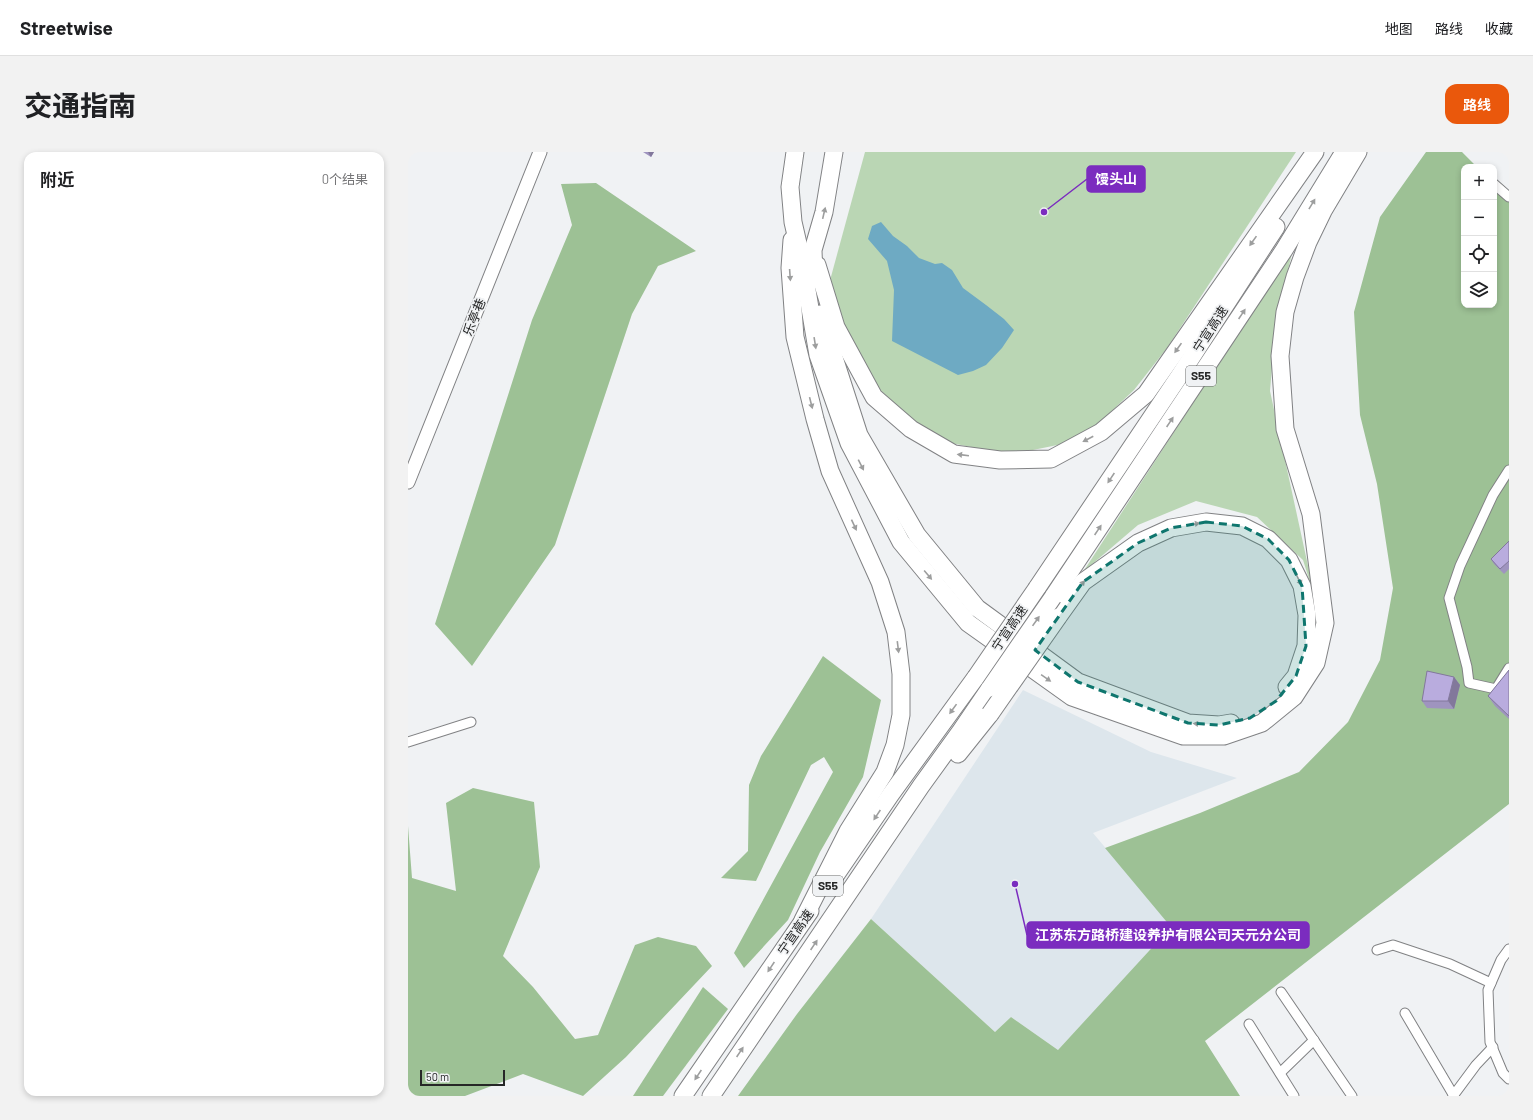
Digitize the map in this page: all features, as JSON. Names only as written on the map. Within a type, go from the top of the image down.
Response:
[{"type":"highway","points":[[796,152],[790,187],[793,222],[802,261],[818,355],[850,443],[901,542],[968,623],[1072,697],[1183,736],[1224,736],[1262,723],[1294,698],[1316,663],[1325,623],[1311,514],[1285,429],[1280,356],[1285,312],[1295,277],[1308,242],[1323,211],[1358,152]]},
{"type":"highway","points":[[834,152],[824,212],[813,250],[816,298],[828,342],[859,435],[917,535],[977,608],[1078,682],[1188,723],[1219,725],[1250,718],[1276,701],[1296,676],[1306,646],[1307,615],[1302,586],[1289,560],[1268,540],[1242,526],[1206,522],[1170,528],[1138,543],[1083,582],[1058,617],[990,714],[858,880]]},
{"type":"highway","points":[[813,250],[836,327],[874,397],[911,429],[954,454],[1000,460],[1051,459],[1102,432],[1146,394],[1315,152]]},
{"type":"highway","name":"宁宣高速","points":[[683,1096],[803,920],[891,794],[976,677],[1037,588],[1242,281],[1323,152]]},
{"type":"highway","name":"宁宣高速","points":[[711,1096],[921,786],[1053,597],[1284,250],[1344,152]]},
{"type":"highway","points":[[793,222],[790,268],[795,337],[815,419],[830,472],[880,582],[896,632],[901,674],[901,715],[895,745],[885,772],[848,831],[803,920]]},
{"type":"street","name":"乐亭巷","points":[[408,482],[540,152]]},
{"type":"street","points":[[1497,187],[1509,197]]},
{"type":"street","points":[[1509,470],[1493,495],[1460,566],[1449,598],[1470,683],[1496,689],[1509,668]]},
{"type":"street","points":[[408,742],[471,722]]},
{"type":"street","points":[[1377,950],[1393,945],[1450,964],[1491,982]]},
{"type":"street","points":[[1509,949],[1501,960],[1488,990],[1490,1042],[1503,1073],[1509,1079]]},
{"type":"street","points":[[1281,992],[1352,1096]]},
{"type":"street","points":[[1405,1013],[1454,1096],[1476,1065],[1493,1047]]},
{"type":"street","points":[[1249,1024],[1294,1096]]},
{"type":"street","points":[[1280,1073],[1314,1040]]},
{"type":"highlighted area","points":[[1206,522],[1242,526],[1268,539],[1289,560],[1302,586],[1306,646],[1296,676],[1276,701],[1250,718],[1219,725],[1188,723],[1078,682],[1035,650],[1083,582],[1138,543],[1171,528]]},
{"type":"shaded area","points":[[1023,690],[1151,752],[1237,778],[1093,833],[1172,927],[1058,1050],[1011,1017],[995,1032],[871,919]]},
{"type":"green space","points":[[865,152],[1296,152],[1167,348],[1134,390],[1099,423],[1072,442],[1033,450],[996,452],[951,443],[914,422],[873,383],[848,337],[829,284]]},
{"type":"green space","points":[[1426,152],[1462,152],[1474,164],[1461,164],[1461,308],[1497,308],[1497,187],[1509,198],[1509,804],[1205,1041],[1240,1096],[738,1096],[797,1014],[871,919],[995,1032],[1011,1017],[1058,1050],[1171,927],[1105,848],[1200,813],[1299,772],[1348,722],[1380,660],[1393,588],[1377,484],[1360,415],[1354,312],[1380,217]]},
{"type":"green space","points":[[596,183],[696,251],[658,266],[632,314],[555,545],[472,666],[435,624],[532,320],[572,225],[561,184]]},
{"type":"green space","points":[[1293,249],[1276,320],[1270,391],[1315,598],[1303,560],[1257,517],[1196,501],[1138,525],[1083,572]]},
{"type":"green space","points":[[823,656],[881,700],[863,777],[820,852],[788,920],[744,968],[734,953],[833,772],[824,757],[811,765],[756,881],[721,878],[748,851],[749,785],[761,756]]},
{"type":"green space","points":[[473,788],[534,802],[540,867],[503,956],[533,987],[575,1039],[598,1035],[635,945],[658,937],[696,946],[712,966],[626,1057],[583,1096],[523,1074],[465,1096],[408,1096],[408,826],[412,878],[456,891],[446,803]]},
{"type":"green space","points":[[703,987],[728,1009],[663,1096],[633,1096]]},
{"type":"water","points":[[881,222],[893,236],[907,246],[919,258],[935,264],[942,263],[952,270],[963,288],[1004,319],[1014,330],[1002,348],[986,365],[973,371],[958,375],[892,341],[894,290],[887,261],[868,239],[872,226]]},
{"type":"building","points":[[1509,541],[1509,561],[1500,569],[1491,559]]},
{"type":"building","points":[[1509,670],[1509,716],[1488,696]]},
{"type":"building","points":[[1427,671],[1454,677],[1448,701],[1422,701]]},
{"type":"place","name":"馒头山","points":[[1044,212]]},
{"type":"place","name":"江苏东方路桥建设养护有限公司天元分公司","points":[[1015,884]]}]
